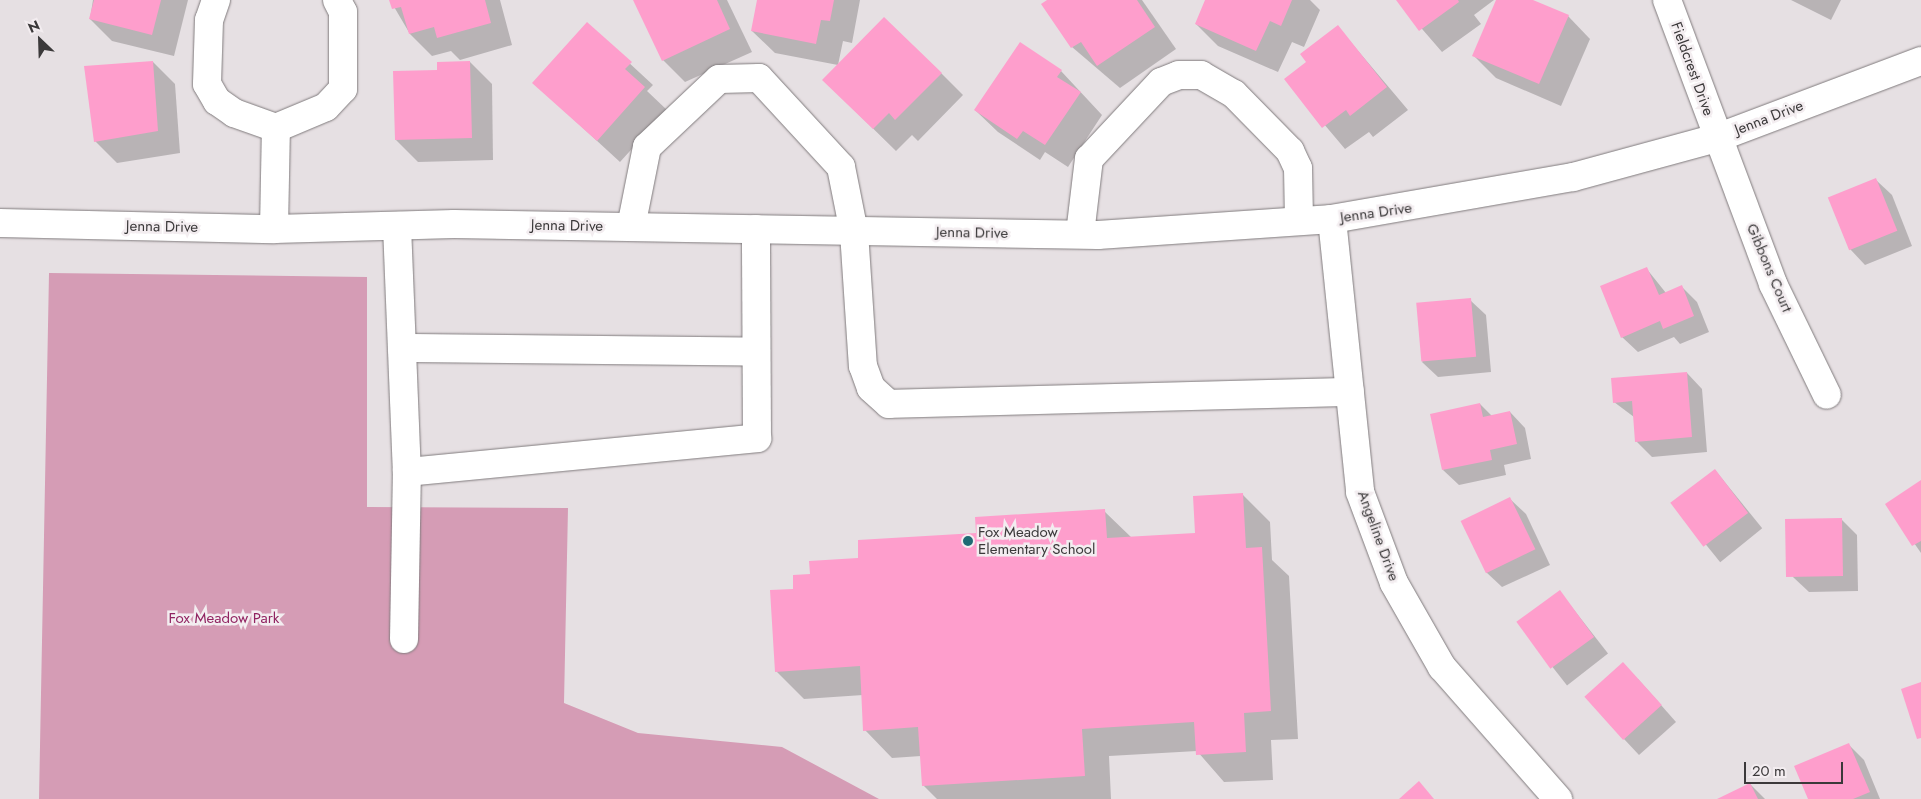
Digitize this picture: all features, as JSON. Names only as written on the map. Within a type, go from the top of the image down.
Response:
[{"type":"street","points":[[216,0],[209,20],[207,84],[217,101],[234,113],[276,128],[326,107],[343,89],[343,12],[337,0]]},
{"type":"street","name":"Fieldcrest Drive","points":[[1667,0],[1717,138]]},
{"type":"street","name":"Jenna Drive","points":[[0,223],[274,229],[397,226],[631,227],[854,232],[1080,234],[1298,222],[1332,219],[1572,178],[1717,138],[1921,61]]},
{"type":"street","points":[[1080,234],[1089,159],[1161,82],[1178,74],[1201,75],[1234,94],[1290,151],[1298,168],[1298,222]]},
{"type":"street","points":[[631,227],[647,147],[719,78],[759,78],[841,167],[854,232],[863,366],[871,388],[889,404],[1350,392]]},
{"type":"street","points":[[274,229],[276,128]]},
{"type":"street","name":"Gibbons Court","points":[[1717,138],[1773,284],[1827,395]]},
{"type":"street","name":"Angeline Drive","points":[[1332,219],[1360,492],[1394,583],[1442,667],[1558,799]]},
{"type":"street","points":[[397,226],[407,472],[404,639]]},
{"type":"street","points":[[407,472],[756,438],[756,229]]},
{"type":"street","points":[[402,348],[756,352]]},
{"type":"green space","name":"Fox Meadow Park","points":[[49,273],[367,277],[367,507],[568,508],[564,703],[638,733],[782,747],[879,799],[39,799]]},
{"type":"building","points":[[94,0],[161,0],[152,35],[89,19]]},
{"type":"building","points":[[389,0],[485,0],[491,23],[437,38],[434,27],[409,34],[401,7],[392,9]]},
{"type":"building","points":[[633,0],[717,0],[730,29],[662,61]]},
{"type":"building","points":[[757,0],[834,0],[830,21],[821,20],[816,44],[751,31]]},
{"type":"building","points":[[1047,0],[1137,0],[1155,27],[1097,66],[1081,42],[1071,48],[1041,4]]},
{"type":"building","points":[[1205,0],[1292,0],[1281,26],[1270,21],[1256,51],[1195,24]]},
{"type":"building","points":[[1396,0],[1458,0],[1459,2],[1419,31]]},
{"type":"building","points":[[1496,0],[1533,0],[1569,15],[1539,84],[1472,56]]},
{"type":"building","points":[[884,17],[942,73],[895,120],[889,113],[873,129],[822,80]]},
{"type":"building","points":[[587,22],[632,62],[625,69],[645,87],[597,141],[532,83]]},
{"type":"building","points":[[1338,25],[1387,87],[1350,116],[1346,110],[1322,128],[1284,79],[1306,62],[1300,54]]},
{"type":"building","points":[[1020,42],[1062,70],[1057,77],[1081,92],[1045,145],[1023,131],[1017,139],[974,110]]},
{"type":"building","points":[[153,61],[158,131],[94,142],[84,66]]},
{"type":"building","points":[[470,61],[472,138],[395,140],[393,71],[437,70],[437,62]]},
{"type":"building","points":[[1876,178],[1897,231],[1849,250],[1828,197]]},
{"type":"building","points":[[1647,267],[1659,295],[1682,285],[1694,316],[1663,329],[1660,321],[1621,338],[1600,286]]},
{"type":"building","points":[[1471,298],[1476,357],[1421,362],[1416,303]]},
{"type":"building","points":[[1687,372],[1692,437],[1635,442],[1632,401],[1613,403],[1611,378]]},
{"type":"building","points":[[1480,403],[1483,417],[1510,411],[1517,444],[1490,450],[1492,460],[1442,470],[1430,414]]},
{"type":"building","points":[[1715,469],[1748,513],[1703,547],[1670,503]]},
{"type":"building","points":[[1921,480],[1921,541],[1912,546],[1885,504]]},
{"type":"building","points":[[1243,493],[1246,548],[1262,547],[1271,711],[1244,713],[1246,752],[1196,755],[1194,722],[1082,729],[1085,776],[922,786],[918,727],[863,731],[860,666],[775,672],[770,590],[793,589],[793,575],[810,574],[809,561],[858,558],[858,540],[976,533],[975,517],[1105,509],[1107,538],[1195,533],[1193,496]]},
{"type":"building","points":[[1510,497],[1535,549],[1486,573],[1461,521]]},
{"type":"building","points":[[1842,518],[1843,576],[1786,577],[1785,519]]},
{"type":"building","points":[[1560,590],[1594,637],[1550,669],[1516,622]]},
{"type":"building","points":[[1623,662],[1662,705],[1623,740],[1584,697]]},
{"type":"building","points":[[1921,682],[1921,738],[1917,739],[1901,689]]},
{"type":"building","points":[[1849,743],[1870,792],[1853,799],[1808,799],[1794,766]]},
{"type":"building","points":[[1419,781],[1434,799],[1399,799]]},
{"type":"building","points":[[1750,783],[1758,799],[1717,799]]},
{"type":"place","name":"Fox Meadow Elementary School","points":[[968,541]]}]
